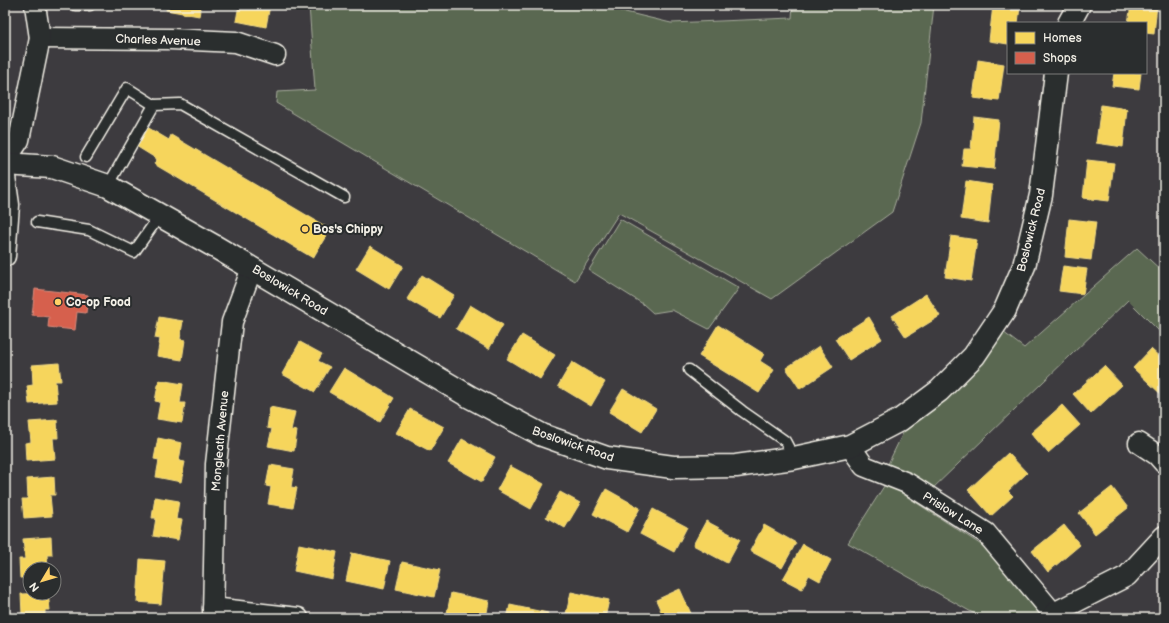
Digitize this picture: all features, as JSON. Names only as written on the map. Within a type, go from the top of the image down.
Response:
[{"type":"street","points":[[5,163],[19,140],[40,38],[35,5]]},
{"type":"street","points":[[1070,22],[1079,5]]},
{"type":"street","name":"Charles Avenue","points":[[40,38],[171,39],[236,42],[275,55]]},
{"type":"street","name":"Boslowick Road","points":[[5,163],[52,167],[108,186],[252,268],[470,397],[542,435],[607,458],[673,467],[736,466],[794,458],[850,446],[900,420],[939,391],[974,356],[1005,310],[1024,266],[1041,195],[1056,74]]},
{"type":"street","points":[[5,177],[9,205],[5,256]]},
{"type":"street","name":"Mongleath Avenue","points":[[213,613],[216,456],[232,322],[252,268]]},
{"type":"street","points":[[1139,443],[1157,455],[1164,463]]},
{"type":"street","name":"Prislow Lane","points":[[850,446],[864,466],[906,483],[986,533],[1056,615]]},
{"type":"street","points":[[1056,615],[1127,576],[1164,536]]},
{"type":"street","points":[[213,613],[298,618]]},
{"type":"lane","points":[[75,5],[90,5]]},
{"type":"lane","points":[[86,157],[127,88],[154,104],[180,104],[344,197]]},
{"type":"lane","points":[[108,186],[154,104]]},
{"type":"lane","points":[[37,222],[89,230],[134,252],[160,216]]},
{"type":"lane","points":[[689,370],[742,412],[785,441],[794,458]]},
{"type":"green space","points":[[309,5],[596,5],[671,23],[792,18],[793,5],[934,5],[921,123],[892,212],[772,299],[619,213],[575,281],[276,103],[277,92],[315,90]]},
{"type":"green space","points":[[620,219],[739,288],[709,329],[672,310],[653,313],[643,304],[589,270]]},
{"type":"green space","points":[[1137,248],[1164,273],[1164,336],[1128,300],[930,491],[888,464],[903,433],[974,370],[1003,332],[1024,348]]},
{"type":"green space","points":[[886,483],[986,548],[1047,618],[982,618],[848,543]]},
{"type":"building: Homes","points":[[167,5],[201,5],[199,16],[166,10]]},
{"type":"building: Homes","points":[[239,5],[270,5],[266,27],[236,21]]},
{"type":"building: Homes","points":[[993,5],[1020,7],[1018,22],[1007,22],[1007,44],[989,41]]},
{"type":"building: Homes","points":[[1131,5],[1157,5],[1154,34],[1147,33],[1147,22],[1128,22]]},
{"type":"building: Homes","points":[[978,60],[1004,64],[999,101],[973,98]]},
{"type":"building: Homes","points":[[1114,74],[1141,74],[1139,89],[1112,86]]},
{"type":"building: Homes","points":[[5,79],[8,79],[5,99]]},
{"type":"building: Homes","points":[[1101,105],[1127,109],[1123,147],[1096,143]]},
{"type":"building: Homes","points":[[974,117],[999,120],[994,169],[962,166],[964,149],[971,149]]},
{"type":"building: Homes","points":[[147,127],[169,140],[171,135],[330,229],[313,258],[154,164],[157,159],[136,146]]},
{"type":"building: Homes","points":[[1087,160],[1114,163],[1109,201],[1083,198]]},
{"type":"building: Homes","points":[[966,181],[992,185],[988,223],[961,219]]},
{"type":"building: Homes","points":[[1069,219],[1096,222],[1091,260],[1065,257]]},
{"type":"building: Homes","points":[[951,236],[977,240],[971,281],[945,277]]},
{"type":"building: Homes","points":[[370,246],[403,266],[389,289],[356,269]]},
{"type":"building: Homes","points":[[1063,266],[1087,269],[1083,294],[1059,291]]},
{"type":"building: Homes","points":[[422,275],[454,295],[440,318],[407,299]]},
{"type":"building: Homes","points":[[926,294],[940,316],[906,337],[892,316]]},
{"type":"building: Homes","points":[[470,305],[503,325],[489,349],[456,329]]},
{"type":"building: Homes","points":[[159,317],[183,321],[180,339],[185,340],[182,360],[157,356],[160,339],[155,338]]},
{"type":"building: Homes","points":[[869,317],[882,339],[849,360],[835,339]]},
{"type":"building: Homes","points":[[718,325],[764,354],[760,361],[774,370],[759,393],[699,356]]},
{"type":"building: Homes","points":[[522,335],[555,355],[540,379],[507,359]]},
{"type":"building: Homes","points":[[300,342],[322,354],[318,361],[330,367],[315,392],[282,374]]},
{"type":"building: Homes","points":[[819,346],[833,367],[800,389],[786,368]]},
{"type":"building: Homes","points":[[1151,349],[1164,361],[1164,397],[1133,368]]},
{"type":"building: Homes","points":[[572,362],[605,382],[591,406],[558,386]]},
{"type":"building: Homes","points":[[59,363],[61,381],[55,381],[57,402],[29,404],[27,386],[33,385],[32,365]]},
{"type":"building: Homes","points":[[1104,366],[1122,385],[1091,414],[1073,394]]},
{"type":"building: Homes","points":[[344,368],[394,398],[380,422],[329,392]]},
{"type":"building: Homes","points":[[159,380],[183,384],[180,403],[185,403],[182,423],[157,419],[160,402],[155,401]]},
{"type":"building: Homes","points":[[623,389],[656,409],[642,432],[609,412]]},
{"type":"building: Homes","points":[[1062,405],[1080,425],[1048,453],[1031,433]]},
{"type":"building: Homes","points":[[270,407],[295,412],[291,430],[297,431],[294,451],[268,446],[272,429],[267,428]]},
{"type":"building: Homes","points":[[410,409],[444,427],[430,451],[396,433]]},
{"type":"building: Homes","points":[[57,420],[58,438],[53,438],[55,459],[26,461],[25,443],[31,442],[29,422]]},
{"type":"building: Homes","points":[[158,438],[182,443],[179,461],[185,462],[181,482],[156,477],[159,460],[154,459]]},
{"type":"building: Homes","points":[[462,439],[495,457],[482,482],[448,463]]},
{"type":"building: Homes","points":[[1008,453],[1027,473],[1008,491],[1013,496],[991,516],[968,490]]},
{"type":"building: Homes","points":[[270,465],[294,469],[291,487],[297,488],[293,508],[268,504],[271,487],[266,486]]},
{"type":"building: Homes","points":[[510,466],[544,484],[531,509],[497,490]]},
{"type":"building: Homes","points":[[54,477],[55,495],[50,495],[52,516],[24,518],[22,499],[28,499],[27,479]]},
{"type":"building: Homes","points":[[1112,487],[1128,508],[1095,534],[1079,513]]},
{"type":"building: Homes","points":[[606,489],[640,508],[627,532],[593,514]]},
{"type":"building: Homes","points":[[560,492],[580,503],[565,528],[546,517]]},
{"type":"building: Homes","points":[[155,497],[179,501],[176,519],[182,520],[178,540],[153,536],[156,518],[152,518]]},
{"type":"building: Homes","points":[[653,509],[687,527],[674,552],[640,534]]},
{"type":"building: Homes","points":[[706,521],[740,539],[727,563],[693,545]]},
{"type":"building: Homes","points":[[764,525],[796,543],[782,568],[750,551]]},
{"type":"building: Homes","points":[[1064,525],[1080,545],[1048,572],[1032,551]]},
{"type":"building: Homes","points":[[51,537],[52,555],[47,555],[47,561],[22,561],[22,578],[20,578],[19,559],[25,559],[23,539]]},
{"type":"building: Homes","points":[[299,544],[337,552],[332,579],[294,571]]},
{"type":"building: Homes","points":[[803,544],[831,560],[820,581],[809,575],[802,589],[783,579]]},
{"type":"building: Homes","points":[[352,553],[390,561],[384,589],[346,581]]},
{"type":"building: Homes","points":[[140,559],[165,561],[161,604],[137,602]]},
{"type":"building: Homes","points":[[402,562],[440,570],[434,597],[396,589]]},
{"type":"building: Homes","points":[[680,589],[693,618],[664,618],[656,600]]},
{"type":"building: Homes","points":[[571,592],[609,600],[605,618],[565,618]]},
{"type":"building: Homes","points":[[451,593],[489,601],[486,618],[446,618]]},
{"type":"building: Homes","points":[[21,594],[22,601],[49,601],[50,610],[45,610],[45,618],[17,618],[16,615],[22,614]]},
{"type":"building: Homes","points":[[510,605],[548,613],[547,618],[507,618]]},
{"type":"building: Shops","points":[[35,289],[88,295],[86,313],[77,312],[75,330],[48,327],[49,317],[32,315]]},
{"type":"place","name":"Bos's Chippy","points":[[305,229]]},
{"type":"place","name":"Co-op Food","points":[[58,302]]}]
